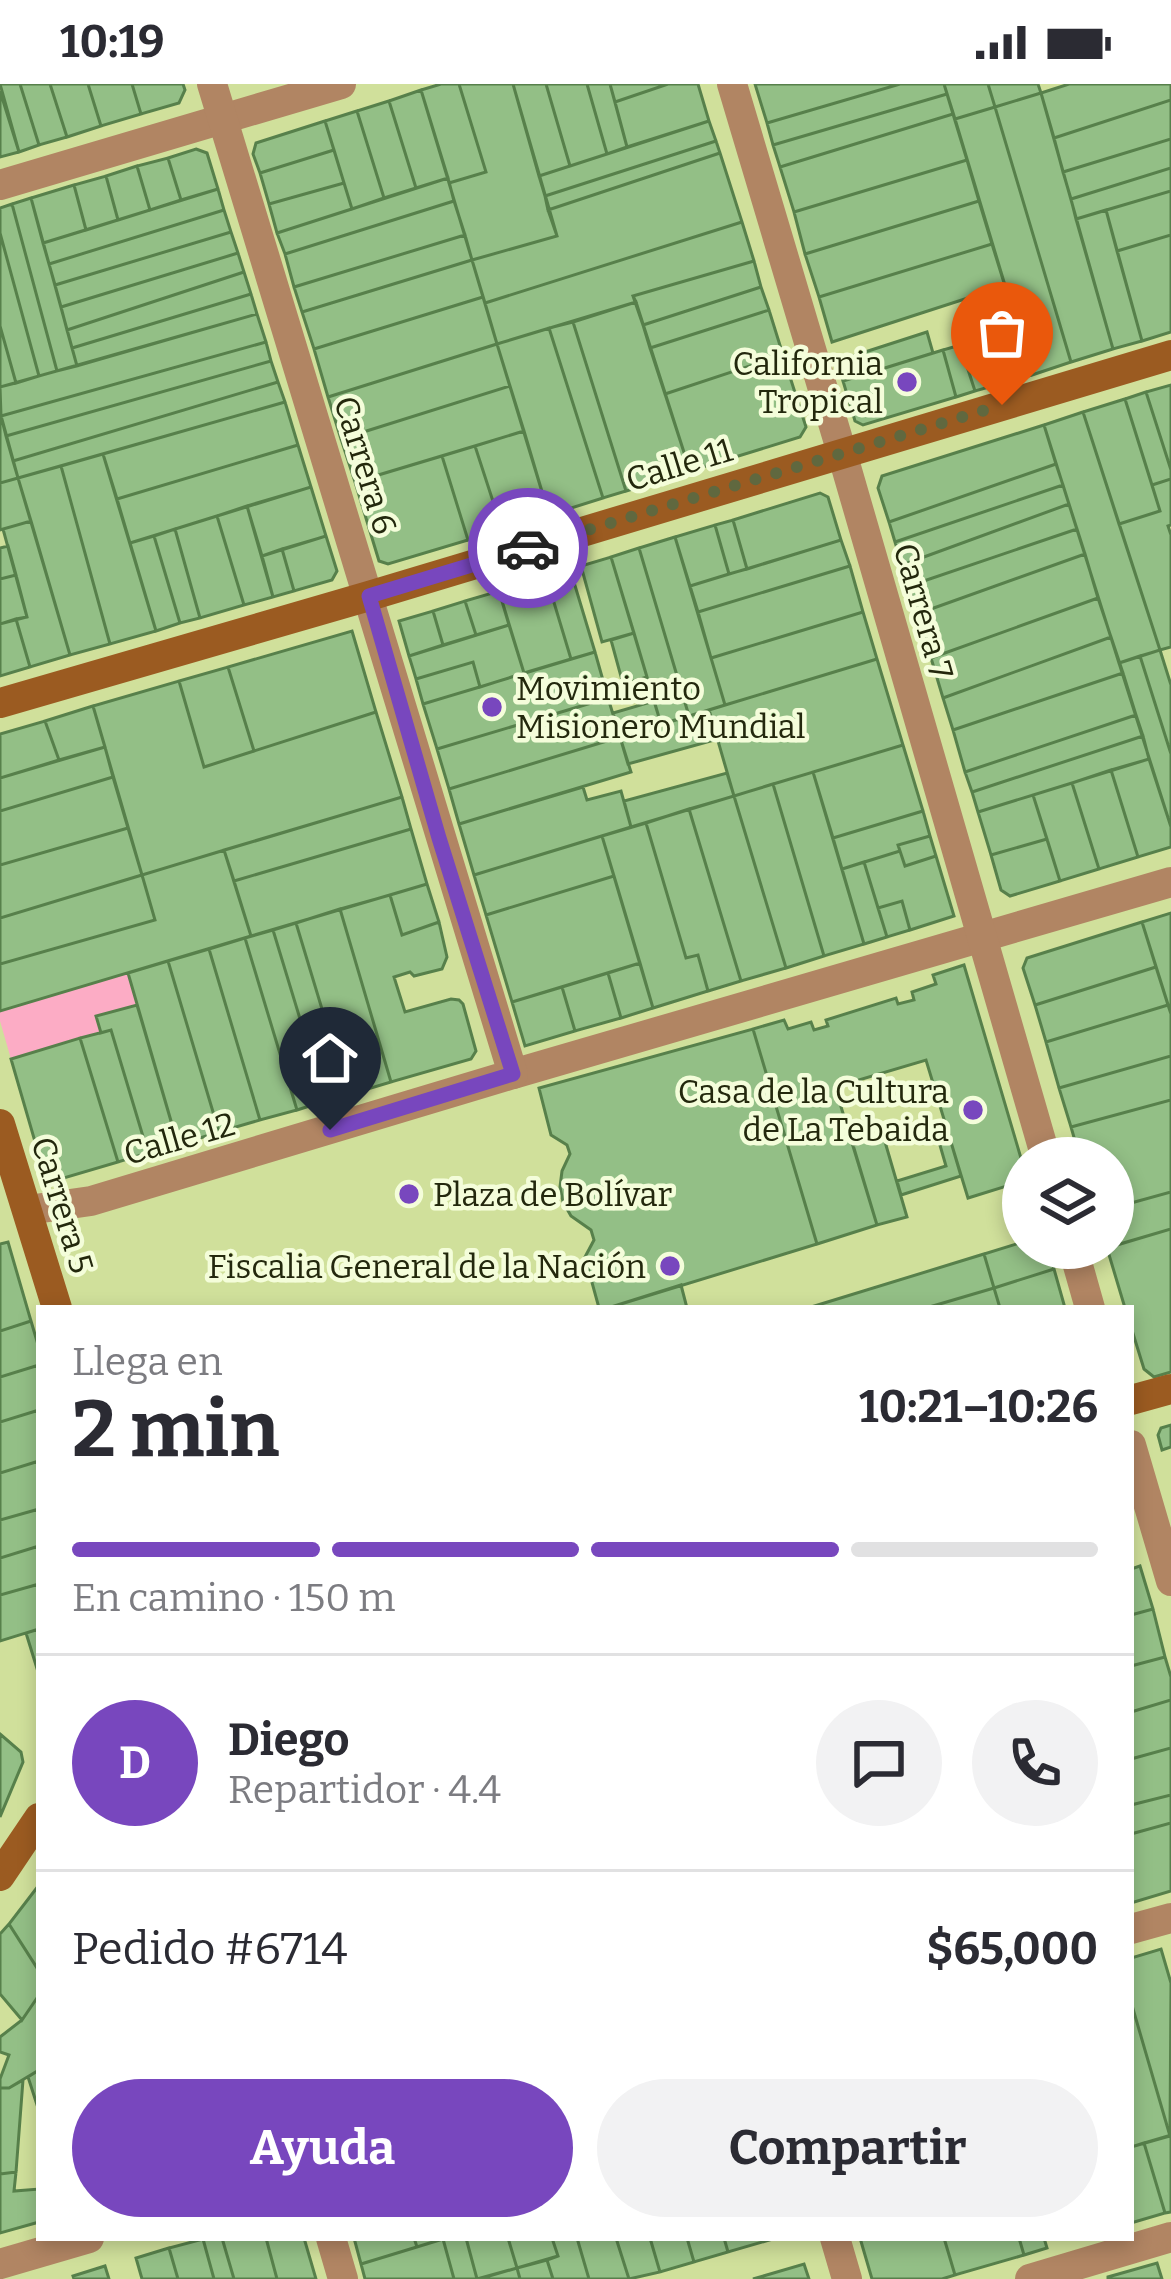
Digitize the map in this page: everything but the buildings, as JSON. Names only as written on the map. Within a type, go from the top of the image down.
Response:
[{"type":"main road","name":"Calle 11","points":[[0,703],[1171,355]]},
{"type":"main road","name":"Carrera 5","points":[[0,1124],[14,1214],[56,1305]]},
{"type":"main road","points":[[1134,1399],[1171,1389]]},
{"type":"main road","points":[[0,1876],[36,1822]]},
{"type":"street","name":"Carrera 6","points":[[212,84],[513,1074]]},
{"type":"street","points":[[0,185],[340,84]]},
{"type":"street","name":"Carrera 7","points":[[732,84],[1040,1137]]},
{"type":"street","name":"Calle 12","points":[[14,1214],[91,1202],[1171,882]]},
{"type":"street","points":[[1078,1269],[1089,1305]]},
{"type":"street","points":[[1134,1455],[1171,1582]]},
{"type":"street","points":[[1134,1928],[1171,1918]]},
{"type":"street","points":[[1030,2279],[1171,2237]]},
{"type":"street","points":[[0,2264],[79,2241]]},
{"type":"street","points":[[332,2241],[343,2279]]},
{"type":"street","points":[[836,2241],[848,2279]]},
{"type":"shaded area","points":[[128,973],[137,1005],[97,1016],[101,1033],[11,1059],[0,1011]]},
{"type":"way so far","points":[[528,548],[1002,405]]},
{"type":"place","name":"California Tropical","points":[[907,382]]},
{"type":"place","name":"Movimiento Misionero Mundial","points":[[492,707]]},
{"type":"place","name":"Casa de la Cultura de La Tebaida","points":[[973,1110]]},
{"type":"place","name":"Plaza de Bolívar","points":[[409,1194]]},
{"type":"place","name":"Fiscalia General de la Nación","points":[[670,1266]]},
{"type":"route","points":[[330,1130],[513,1074],[369,596],[528,548]]}]
